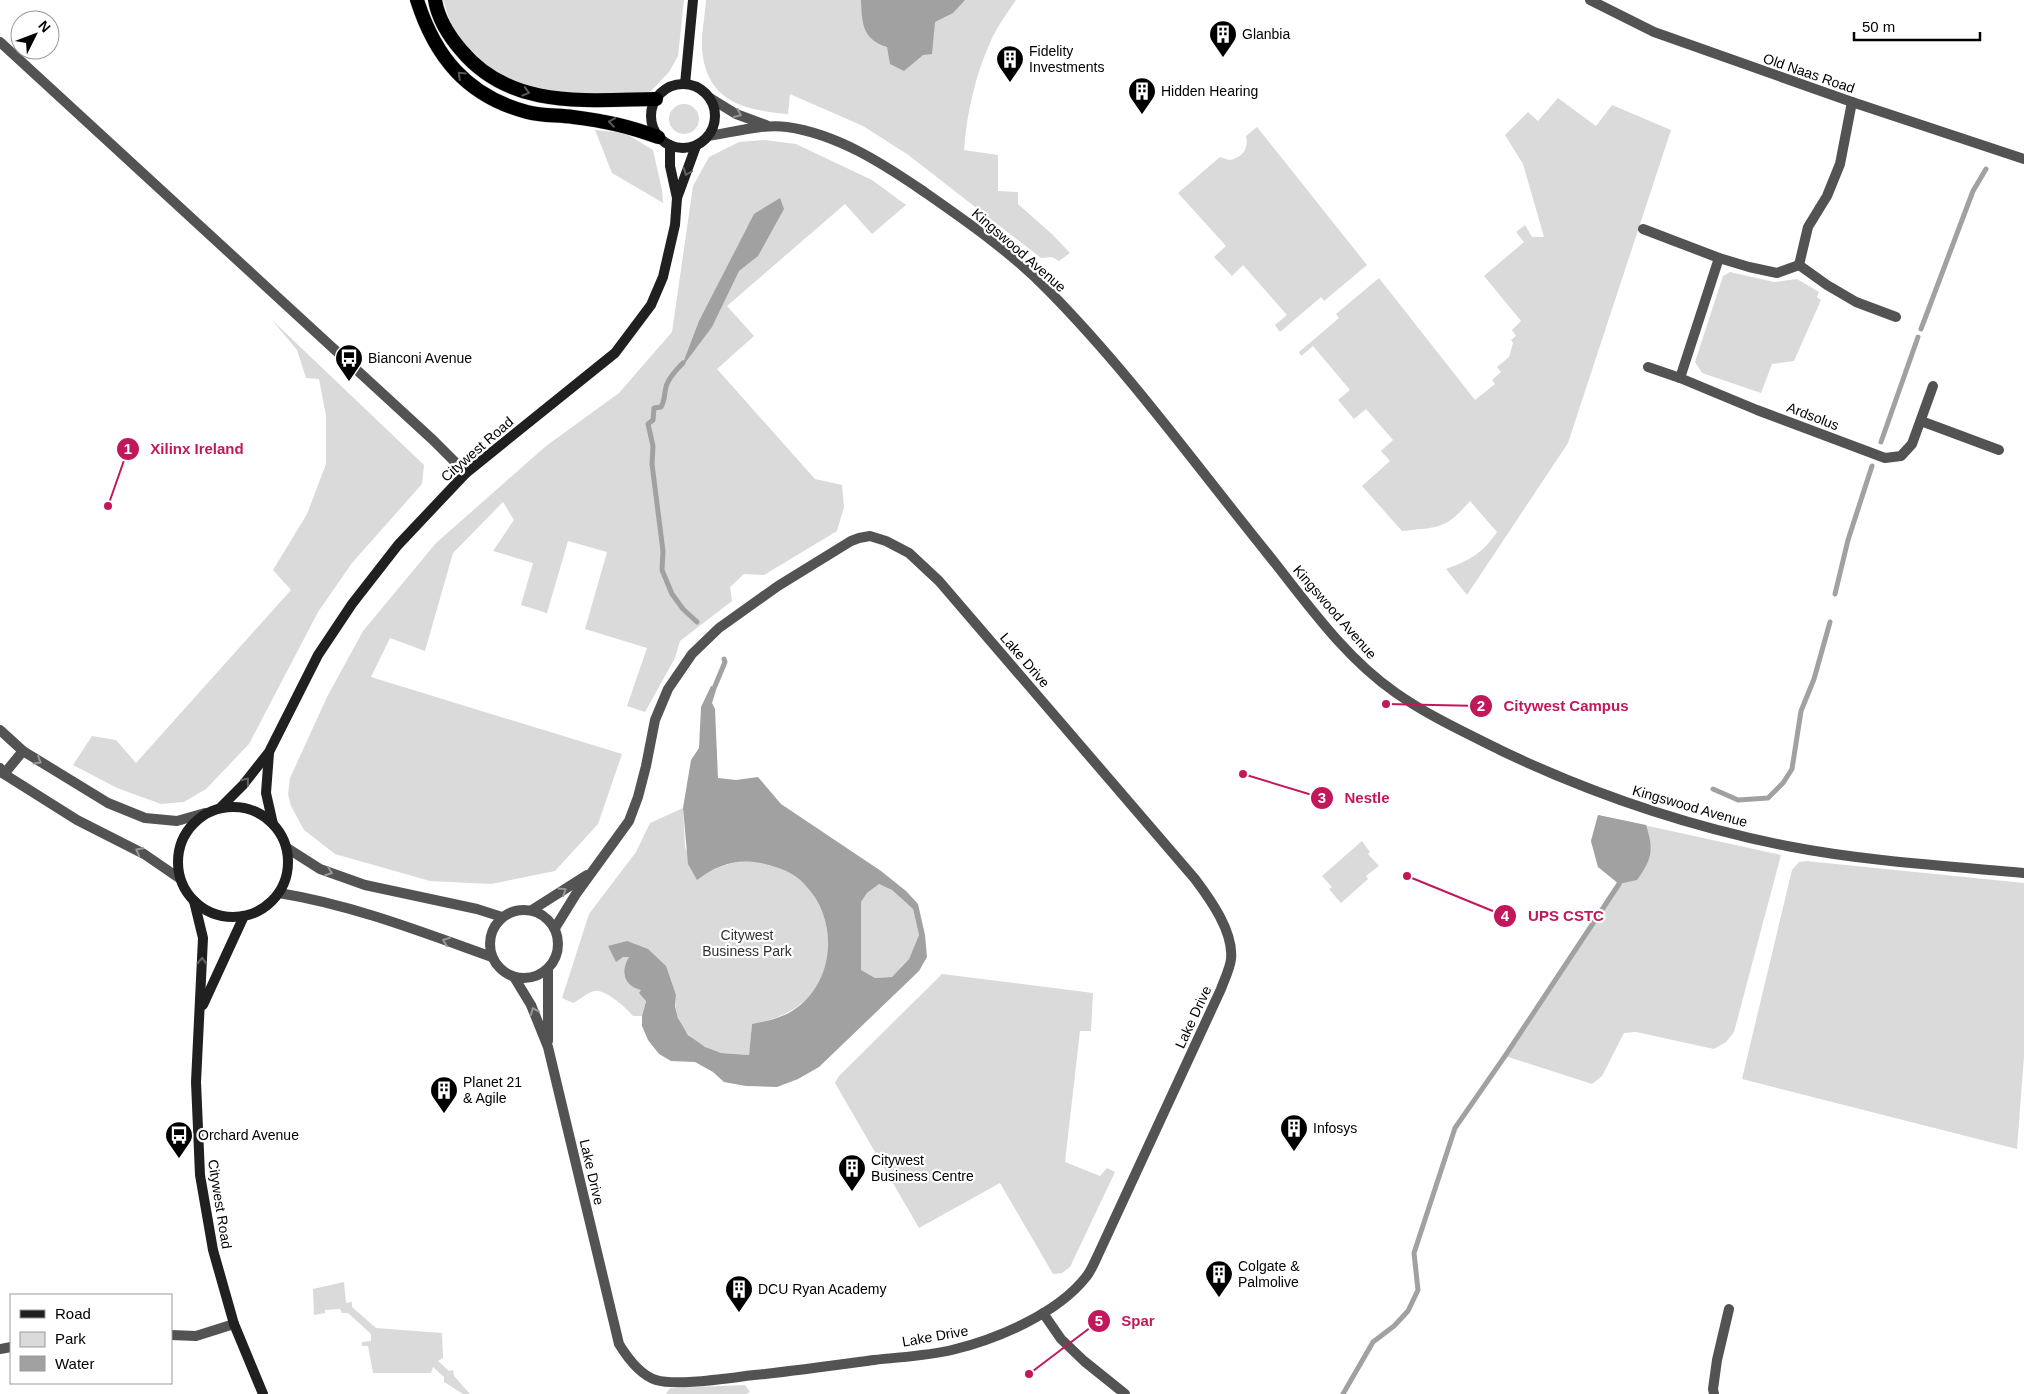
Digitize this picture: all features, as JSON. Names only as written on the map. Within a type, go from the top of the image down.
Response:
[{"type":"highway","points":[[417,0],[435,46],[446,60],[472,86],[496,100],[528,112],[620,124],[664,141]]},
{"type":"highway","points":[[434,0],[436,8],[452,39],[471,62],[496,81],[526,93],[568,100],[656,99]]},
{"type":"main road","points":[[685,84],[693,0]]},
{"type":"main road","points":[[685,84],[695,86],[710,98],[714,108],[713,127],[708,136],[696,146],[678,148],[664,141],[653,128],[651,118],[652,108],[656,99],[668,88],[685,84]]},
{"type":"main road","name":"Citywest Road","points":[[664,141],[677,198]]},
{"type":"main road","name":"Citywest Road","points":[[221,807],[243,785],[269,752],[318,655],[352,604],[398,545],[466,473],[615,353],[632,332],[651,305],[663,277],[672,242],[677,198],[696,146]]},
{"type":"main road","name":"Citywest Road","points":[[269,752],[266,793],[273,824]]},
{"type":"main road","points":[[240,806],[258,812],[273,824],[282,835],[287,848],[288,871],[279,893],[258,912],[244,916],[226,917],[209,912],[194,902],[185,891],[180,878],[177,860],[181,841],[190,825],[205,813],[221,807],[240,806]]},
{"type":"main road","name":"Citywest Road","points":[[194,902],[203,938],[196,1082],[200,1175],[213,1250],[234,1324],[263,1394]]},
{"type":"main road","name":"Citywest Road","points":[[200,1010],[244,916]]},
{"type":"street","name":"Old Naas Road","points":[[1590,0],[1654,32],[1852,102],[2024,159]]},
{"type":"street","points":[[0,42],[434,440],[466,473]]},
{"type":"street","name":"Kingswood Avenue","points":[[710,98],[736,114],[767,126]]},
{"type":"street","points":[[1799,265],[1808,227],[1827,196],[1840,164],[1852,102]]},
{"type":"street","name":"Kingswood Avenue","points":[[708,136],[767,126],[789,127],[819,134],[879,162],[954,213],[1045,287],[1113,361],[1324,624],[1363,667],[1425,714],[1528,763],[1602,794],[1658,814],[1721,831],[1790,847],[2024,873]]},
{"type":"street","points":[[1643,229],[1719,258],[1777,273],[1799,265]]},
{"type":"street","points":[[1680,378],[1719,258]]},
{"type":"street","points":[[1799,265],[1856,302],[1896,317]]},
{"type":"street","name":"Ardsolus","points":[[1648,366],[1757,410],[1885,458],[1901,456],[1912,444],[1933,386]]},
{"type":"street","points":[[1921,421],[1999,450]]},
{"type":"street","name":"Lake Drive","points":[[514,977],[532,1005],[548,1047],[619,1344],[629,1359],[655,1380],[679,1383],[950,1350],[986,1340],[1043,1313],[1076,1288],[1087,1276],[1097,1257],[1221,989],[1231,959],[1224,924],[1199,884],[939,582],[909,553],[886,541],[870,536],[851,541],[778,586],[719,628],[692,654],[668,689],[655,720],[638,798],[629,822],[555,928]]},
{"type":"street","points":[[0,730],[23,751],[108,803],[145,818],[178,821],[205,813]]},
{"type":"street","points":[[23,751],[2,771],[77,820],[144,854],[180,878]]},
{"type":"street","points":[[287,848],[320,869],[365,885],[437,902],[477,909],[502,917]]},
{"type":"street","name":"Lake Drive","points":[[532,910],[594,870]]},
{"type":"street","points":[[279,893],[312,898],[381,917],[492,957]]},
{"type":"street","points":[[532,910],[545,917],[555,928],[558,950],[548,969],[532,978],[514,977],[497,966],[489,946],[490,936],[495,925],[502,917],[516,911],[532,910]]},
{"type":"street","name":"Lake Drive","points":[[548,969],[548,1047]]},
{"type":"street","points":[[1714,1394],[1717,1360],[1729,1309]]},
{"type":"street","points":[[1043,1313],[1061,1339],[1084,1361],[1125,1394]]},
{"type":"street","points":[[172,1336],[196,1336],[234,1324]]},
{"type":"green space","points":[[443,0],[684,0],[678,56],[669,72],[651,91],[620,100],[511,87],[477,67],[451,25]]},
{"type":"green space","points":[[706,0],[1016,0],[995,32],[977,78],[967,121],[964,150],[998,155],[998,191],[1018,192],[1018,204],[1070,253],[1059,261],[1052,257],[1041,258],[907,154],[863,126],[790,94],[788,114],[757,110],[730,100],[711,81],[705,68],[702,44]]},
{"type":"green space","points":[[1558,98],[1596,126],[1612,105],[1671,130],[1568,443],[1467,595],[1446,569],[1462,563],[1481,551],[1497,532],[1470,501],[1447,522],[1425,529],[1402,531],[1362,486],[1390,461],[1381,451],[1393,440],[1366,409],[1354,419],[1338,400],[1350,390],[1313,346],[1301,356],[1299,352],[1339,318],[1336,314],[1379,278],[1475,400],[1495,384],[1492,380],[1501,372],[1497,367],[1509,357],[1513,343],[1511,340],[1516,336],[1512,330],[1521,321],[1484,276],[1524,242],[1516,232],[1525,225],[1532,237],[1544,237],[1523,164],[1505,135],[1528,112],[1538,121]]},
{"type":"green space","points":[[684,104],[695,108],[699,119],[695,130],[684,134],[673,130],[669,119],[673,108]]},
{"type":"green space","points":[[1257,127],[1367,265],[1324,301],[1321,297],[1280,332],[1275,325],[1287,315],[1243,265],[1232,276],[1214,257],[1226,246],[1178,193],[1220,157],[1229,160],[1241,155],[1245,149],[1246,136]]},
{"type":"green space","points":[[595,130],[625,133],[653,150],[663,203],[612,173]]},
{"type":"green space","points":[[764,140],[796,144],[872,180],[906,205],[872,234],[845,204],[727,306],[754,336],[717,369],[815,479],[842,485],[844,507],[837,531],[764,575],[744,574],[730,587],[732,601],[680,641],[675,658],[645,712],[627,706],[647,648],[585,629],[607,552],[568,541],[547,613],[521,605],[533,563],[493,551],[514,520],[503,502],[453,553],[425,651],[390,638],[371,677],[622,754],[598,824],[555,871],[491,884],[430,881],[335,854],[304,830],[291,806],[288,794],[290,778],[327,697],[363,631],[436,543],[546,446],[619,393],[672,332],[693,186],[709,157],[739,142]]},
{"type":"green space","points":[[1730,272],[1774,282],[1797,279],[1819,292],[1817,297],[1821,300],[1794,361],[1772,364],[1761,393],[1702,373],[1695,362],[1723,276]]},
{"type":"green space","points":[[272,320],[424,465],[422,484],[352,563],[318,612],[249,744],[206,789],[184,802],[161,804],[117,788],[73,765],[92,736],[116,740],[136,763],[291,590],[273,570],[307,514],[326,464],[326,416],[319,379],[306,378],[297,350]]},
{"type":"green space","name":"Citywest Business Park","points":[[683,808],[685,847],[697,879],[739,862],[776,865],[804,884],[823,913],[829,947],[820,980],[796,1008],[752,1024],[749,1055],[721,1053],[702,1046],[694,1040],[681,1024],[676,1005],[676,995],[627,941],[608,947],[623,957],[629,957],[624,975],[632,986],[641,989],[646,1000],[642,1016],[633,1016],[615,999],[598,991],[591,992],[573,1003],[562,998],[589,914],[636,852],[650,823]]},
{"type":"green space","points":[[1598,815],[1781,855],[1734,1032],[1726,1042],[1714,1049],[1636,1032],[1624,1033],[1602,1076],[1592,1084],[1505,1056],[1619,884],[1598,867],[1591,841]]},
{"type":"green space","points":[[1362,841],[1370,852],[1368,854],[1379,866],[1366,876],[1368,879],[1341,903],[1329,889],[1332,887],[1322,876]]},
{"type":"green space","points":[[1806,861],[2024,883],[2024,1056],[2017,1149],[1742,1079],[1792,870],[1799,862]]},
{"type":"green space","points":[[879,884],[892,890],[913,909],[919,935],[909,959],[892,977],[875,978],[861,971],[861,902],[867,893]]},
{"type":"green space","points":[[942,974],[1093,993],[1091,1031],[1080,1031],[1065,1162],[1100,1176],[1107,1168],[1115,1172],[1070,1267],[1062,1273],[1053,1274],[1000,1183],[919,1228],[835,1083],[839,1076]]},
{"type":"green space","points":[[344,1282],[346,1303],[352,1302],[352,1307],[376,1328],[442,1333],[443,1358],[438,1361],[449,1371],[453,1370],[454,1376],[470,1394],[463,1394],[444,1382],[444,1377],[433,1367],[431,1373],[373,1373],[368,1346],[362,1346],[362,1342],[371,1341],[371,1334],[348,1313],[342,1313],[340,1309],[325,1310],[325,1313],[314,1315],[313,1289]]},
{"type":"green space","points":[[745,1385],[750,1392],[746,1394],[666,1394],[670,1388]]},
{"type":"water","points":[[861,0],[965,0],[953,13],[935,22],[932,54],[923,55],[904,71],[890,64],[887,47],[879,44],[868,35],[863,23]]},
{"type":"water","points":[[780,198],[784,209],[758,256],[739,271],[712,327],[685,363],[683,363],[699,321],[754,214]]},
{"type":"water","points":[[711,686],[717,687],[712,703],[715,709],[718,778],[736,780],[758,777],[781,804],[881,871],[906,891],[918,904],[925,935],[927,957],[919,971],[819,1067],[798,1079],[777,1087],[746,1086],[724,1082],[713,1072],[695,1062],[671,1061],[659,1054],[648,1040],[642,1026],[642,1016],[646,1001],[639,993],[641,990],[627,982],[625,978],[624,973],[629,957],[623,957],[616,962],[608,946],[627,941],[648,949],[666,966],[676,995],[675,1006],[678,1018],[688,1035],[705,1047],[721,1053],[749,1055],[752,1024],[777,1018],[792,1011],[806,999],[817,985],[824,969],[828,951],[828,934],[824,916],[816,900],[801,880],[774,866],[744,861],[712,870],[697,880],[688,864],[683,808],[691,760],[699,748],[701,707]],"holes":[[[879,884],[892,890],[913,909],[919,935],[909,959],[892,977],[875,978],[861,970],[861,902],[867,893]]]},
{"type":"water","points":[[1598,815],[1646,825],[1651,848],[1649,860],[1637,880],[1619,884],[1598,867],[1591,841]]},
{"type":"waterway","points":[[1921,329],[1973,191],[1986,169]]},
{"type":"waterway","points":[[1881,442],[1918,337]]},
{"type":"waterway","points":[[683,363],[669,380],[661,407],[654,408],[653,420],[648,424],[653,446],[652,464],[663,551],[662,570],[672,594],[683,609],[697,622]]},
{"type":"waterway","points":[[1835,594],[1848,540],[1872,466]]},
{"type":"waterway","points":[[1713,789],[1738,800],[1768,798],[1783,783],[1792,769],[1801,711],[1814,679],[1830,622]]},
{"type":"waterway","points":[[715,686],[725,662],[724,659]]},
{"type":"waterway","points":[[1343,1394],[1373,1342],[1394,1326],[1408,1311],[1418,1290],[1414,1253],[1455,1128],[1619,884],[1620,878]]},
{"type":"place","name":"Glanbia","points":[[1223,58]]},
{"type":"place","name":"Fidelity Investments","points":[[1010,83]]},
{"type":"place","name":"Hidden Hearing","points":[[1142,115]]},
{"type":"place","name":"Bianconi Avenue","points":[[349,382]]},
{"type":"place","name":"Xilinx Ireland","points":[[108,506]]},
{"type":"place","name":"Citywest Campus","points":[[1386,704]]},
{"type":"place","name":"Nestle","points":[[1243,774]]},
{"type":"place","name":"UPS CSTC","points":[[1407,876]]},
{"type":"place","name":"Planet 21 & Agile","points":[[444,1114]]},
{"type":"place","name":"Infosys","points":[[1294,1152]]},
{"type":"place","name":"Orchard Avenue","points":[[179,1159]]},
{"type":"place","name":"Citywest Business Centre","points":[[852,1192]]},
{"type":"place","name":"Colgate & Palmolive","points":[[1219,1298]]},
{"type":"place","name":"DCU Ryan Academy","points":[[739,1313]]},
{"type":"place","name":"Spar","points":[[1029,1374]]}]
